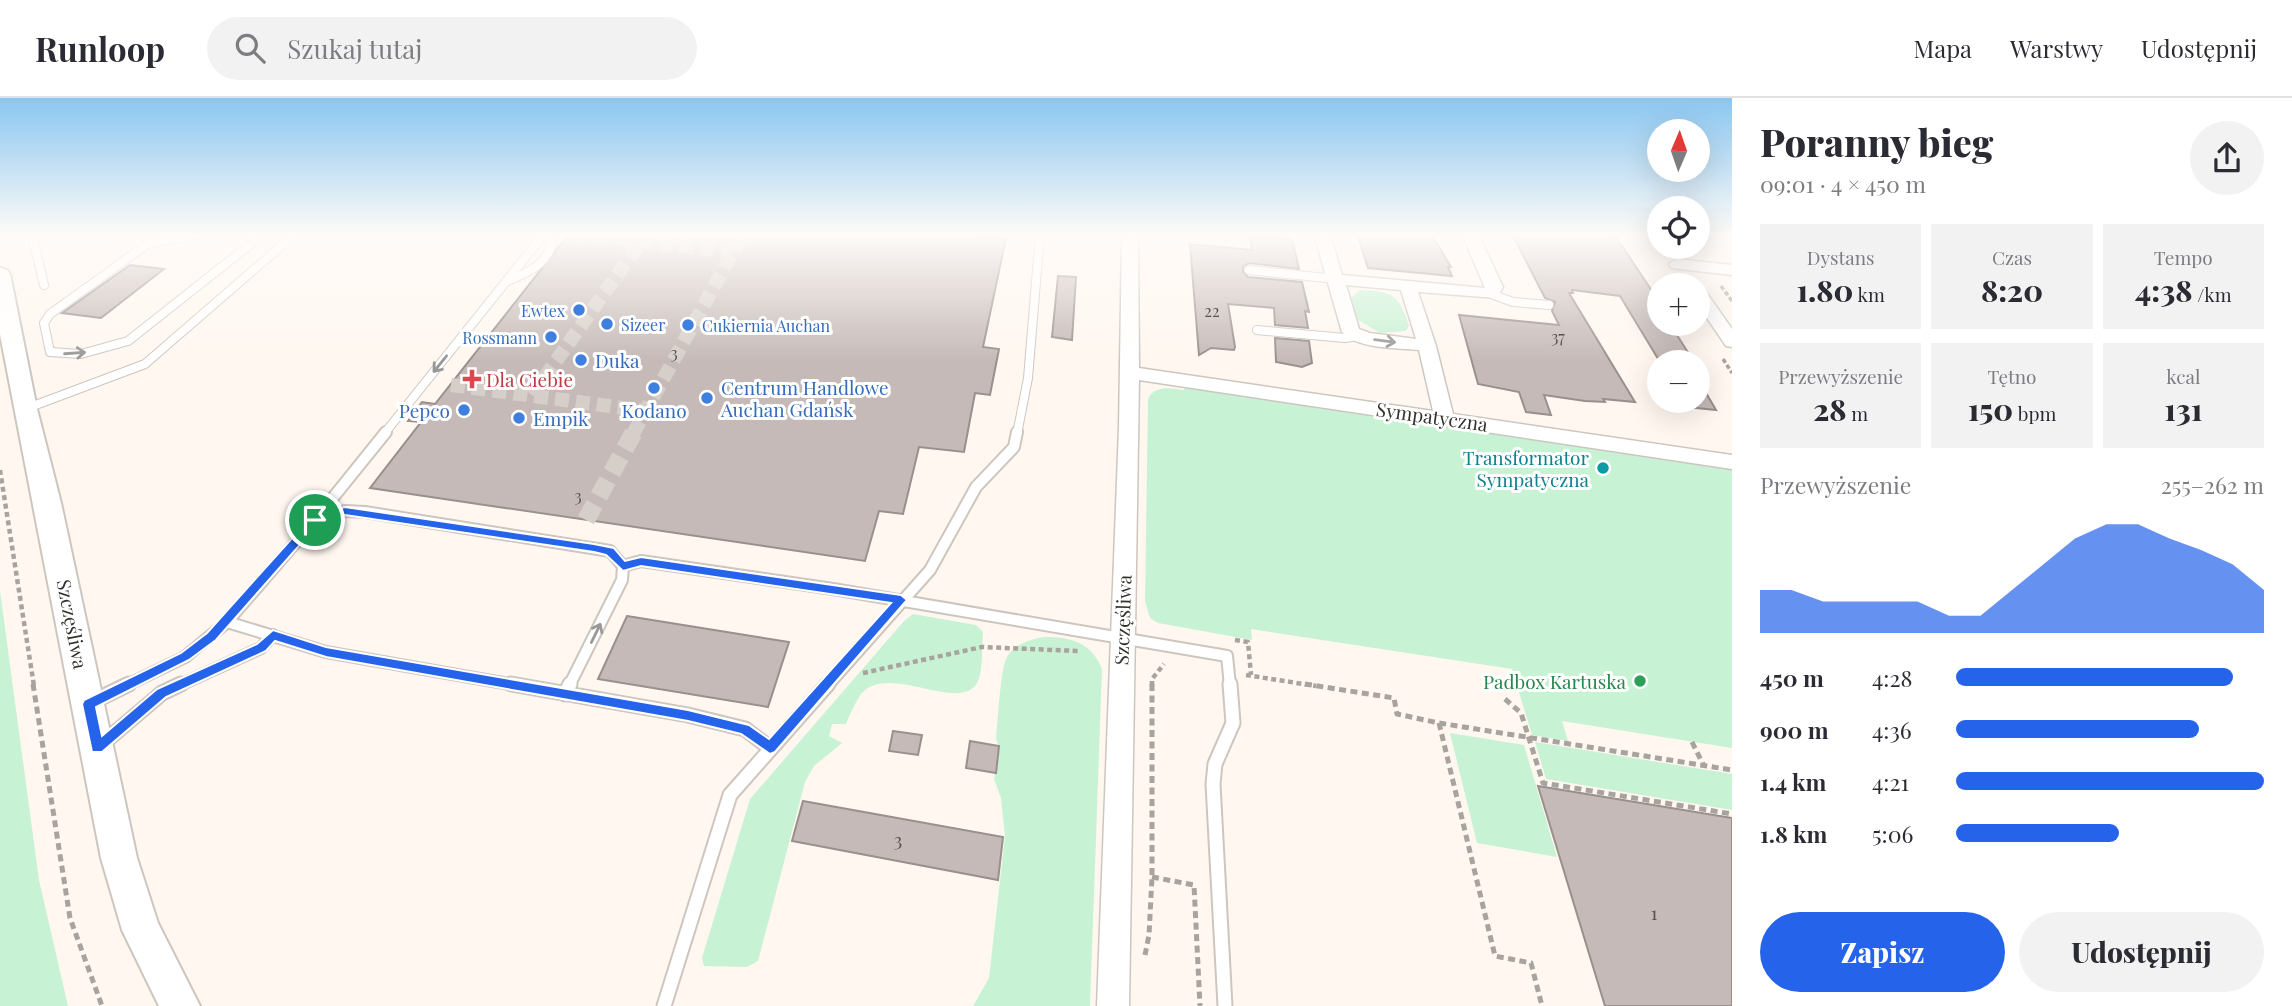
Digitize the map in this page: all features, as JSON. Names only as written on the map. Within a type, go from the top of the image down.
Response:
[{"type":"street","name":"Szczęśliwa","points":[[0,276],[25,409],[48,503],[129,900],[141,930],[180,1006]]},
{"type":"street","name":"Szczęśliwa","points":[[1113,1006],[1121,637],[1131,373],[1130,276]]},
{"type":"street","points":[[1427,346],[1358,336],[1348,327],[1336,279],[1490,294],[1494,287],[1489,276]]},
{"type":"street","points":[[1408,287],[1427,346],[1444,418]]},
{"type":"street","points":[[1710,310],[1732,342]]},
{"type":"street","name":"Sympatyczna","points":[[1131,373],[1732,462]]},
{"type":"lane","points":[[42,276],[44,285]]},
{"type":"lane","points":[[102,276],[50,314],[44,323],[50,352],[63,354],[102,350],[128,341],[211,276]]},
{"type":"lane","points":[[25,409],[145,364],[246,276]]},
{"type":"lane","points":[[89,704],[185,657],[227,622],[315,520],[511,276]]},
{"type":"lane","points":[[507,281],[517,276]]},
{"type":"lane","points":[[664,1006],[730,795],[930,570],[976,487],[1014,447],[1028,378],[1038,276]]},
{"type":"lane","points":[[1311,276],[1336,279]]},
{"type":"lane","points":[[1490,294],[1513,302],[1549,305]]},
{"type":"lane","points":[[1257,330],[1345,338],[1358,336]]},
{"type":"lane","points":[[315,520],[345,511],[421,520],[610,551],[623,566],[622,580],[565,694]]},
{"type":"lane","points":[[623,566],[641,561],[901,600],[1227,656],[1233,723],[1215,764],[1213,784],[1225,1006]]},
{"type":"lane","points":[[227,622],[326,652],[688,715],[745,730],[770,748]]},
{"type":"lane","points":[[97,748],[162,693],[261,648],[273,635]]},
{"type":"path","points":[[0,470],[70,918],[102,1006]]},
{"type":"path","points":[[1248,642],[1251,675]]},
{"type":"path","points":[[842,668],[856,675],[982,647],[1083,652]]},
{"type":"path","points":[[1177,664],[1164,664],[1152,679],[1152,877],[1194,885],[1200,1006]]},
{"type":"path","points":[[1229,672],[1394,698],[1397,714],[1439,723],[1732,770]]},
{"type":"path","points":[[1505,699],[1521,713],[1544,783],[1732,814]]},
{"type":"path","points":[[1439,723],[1495,956],[1531,963],[1542,1006]]},
{"type":"path","points":[[1692,742],[1703,765]]},
{"type":"green space","points":[[1360,290],[1387,294],[1398,301],[1409,326],[1406,331],[1380,333],[1358,320],[1351,298]]},
{"type":"green space","points":[[1185,385],[1732,469],[1732,748],[1562,721],[1568,741],[1532,735],[1512,669],[1251,629],[1252,640],[1158,623],[1150,618],[1145,601],[1148,399],[1159,389],[1184,390]]},
{"type":"green space","points":[[0,591],[39,880],[68,1006],[0,1006]]},
{"type":"green space","points":[[913,614],[976,625],[983,632],[982,664],[978,681],[969,690],[957,693],[888,683],[873,685],[861,694],[846,724],[832,724],[829,736],[842,743],[814,766],[805,782],[758,961],[747,967],[704,966],[702,958],[750,799],[904,621]]},
{"type":"green space","points":[[1045,637],[1064,638],[1080,643],[1093,653],[1102,669],[1090,1006],[973,1006],[989,978],[1005,836],[1001,798],[994,779],[999,746],[996,739],[1003,673],[1007,657],[1018,645]]},
{"type":"green space","points":[[1450,733],[1524,745],[1557,857],[1477,843]]},
{"type":"green space","points":[[1535,742],[1732,774],[1732,810],[1546,779]]},
{"type":"building","points":[[114,276],[155,276],[101,318],[62,313]]},
{"type":"building","name":"Centrum Handlowe Auchan Gdańsk","points":[[536,276],[998,276],[983,347],[999,349],[990,395],[975,393],[964,452],[919,447],[903,514],[879,511],[865,561],[370,488],[421,422],[408,421],[422,402],[435,404]]},
{"type":"building","points":[[1058,276],[1076,277],[1072,340],[1052,337]]},
{"type":"building","points":[[1193,276],[1247,276],[1302,282],[1309,312],[1305,311],[1308,328],[1275,325],[1274,308],[1228,304],[1234,350],[1211,348],[1199,355]]},
{"type":"building","points":[[1534,276],[1642,276],[1647,284],[1647,336],[1678,336],[1686,350],[1653,350],[1620,296],[1572,290],[1573,293],[1569,293],[1635,402],[1603,399],[1605,402],[1585,401],[1544,395],[1551,415],[1526,412],[1519,392],[1478,384],[1459,315],[1559,325],[1552,311],[1555,302],[1545,298]]},
{"type":"building","points":[[1275,338],[1309,341],[1312,363],[1302,367],[1276,362]]},
{"type":"building","points":[[627,616],[789,642],[768,707],[598,679]]},
{"type":"building","points":[[893,731],[922,735],[918,755],[889,751]]},
{"type":"building","points":[[970,741],[999,746],[996,773],[966,768]]},
{"type":"building","points":[[1538,786],[1732,818],[1732,1006],[1605,1006]]},
{"type":"building","points":[[803,801],[1003,837],[998,880],[792,841]]},
{"type":"tunnel","points":[[532,395],[616,276]]},
{"type":"tunnel","points":[[646,411],[720,276]]},
{"type":"tunnel","points":[[451,385],[646,411]]},
{"type":"tunnel","points":[[633,434],[646,411]]},
{"type":"tunnel","points":[[586,520],[634,432]]},
{"type":"place","name":"Ewtex","points":[[579,310]]},
{"type":"place","name":"Sizeer","points":[[607,324]]},
{"type":"place","name":"Cukiernia Auchan","points":[[688,325]]},
{"type":"place","name":"Rossmann","points":[[551,337]]},
{"type":"place","name":"Duka","points":[[581,360]]},
{"type":"place","name":"Dla Ciebie","points":[[472,379]]},
{"type":"place","name":"Kodano","points":[[654,388]]},
{"type":"place","name":"Centrum Handlowe Auchan Gdańsk","points":[[707,398]]},
{"type":"place","name":"Pepco","points":[[464,410]]},
{"type":"place","name":"Empik","points":[[519,418]]},
{"type":"place","name":"Transformator Sympatyczna","points":[[1603,468]]},
{"type":"place","name":"Padbox Kartuska","points":[[1640,681]]},
{"type":"route","points":[[345,511],[365,512],[610,551],[623,566],[641,561],[901,600],[770,748],[745,730],[688,715],[326,652],[273,635],[261,648],[162,693],[97,748],[89,704],[185,657],[211,637],[315,520],[345,511]]}]
